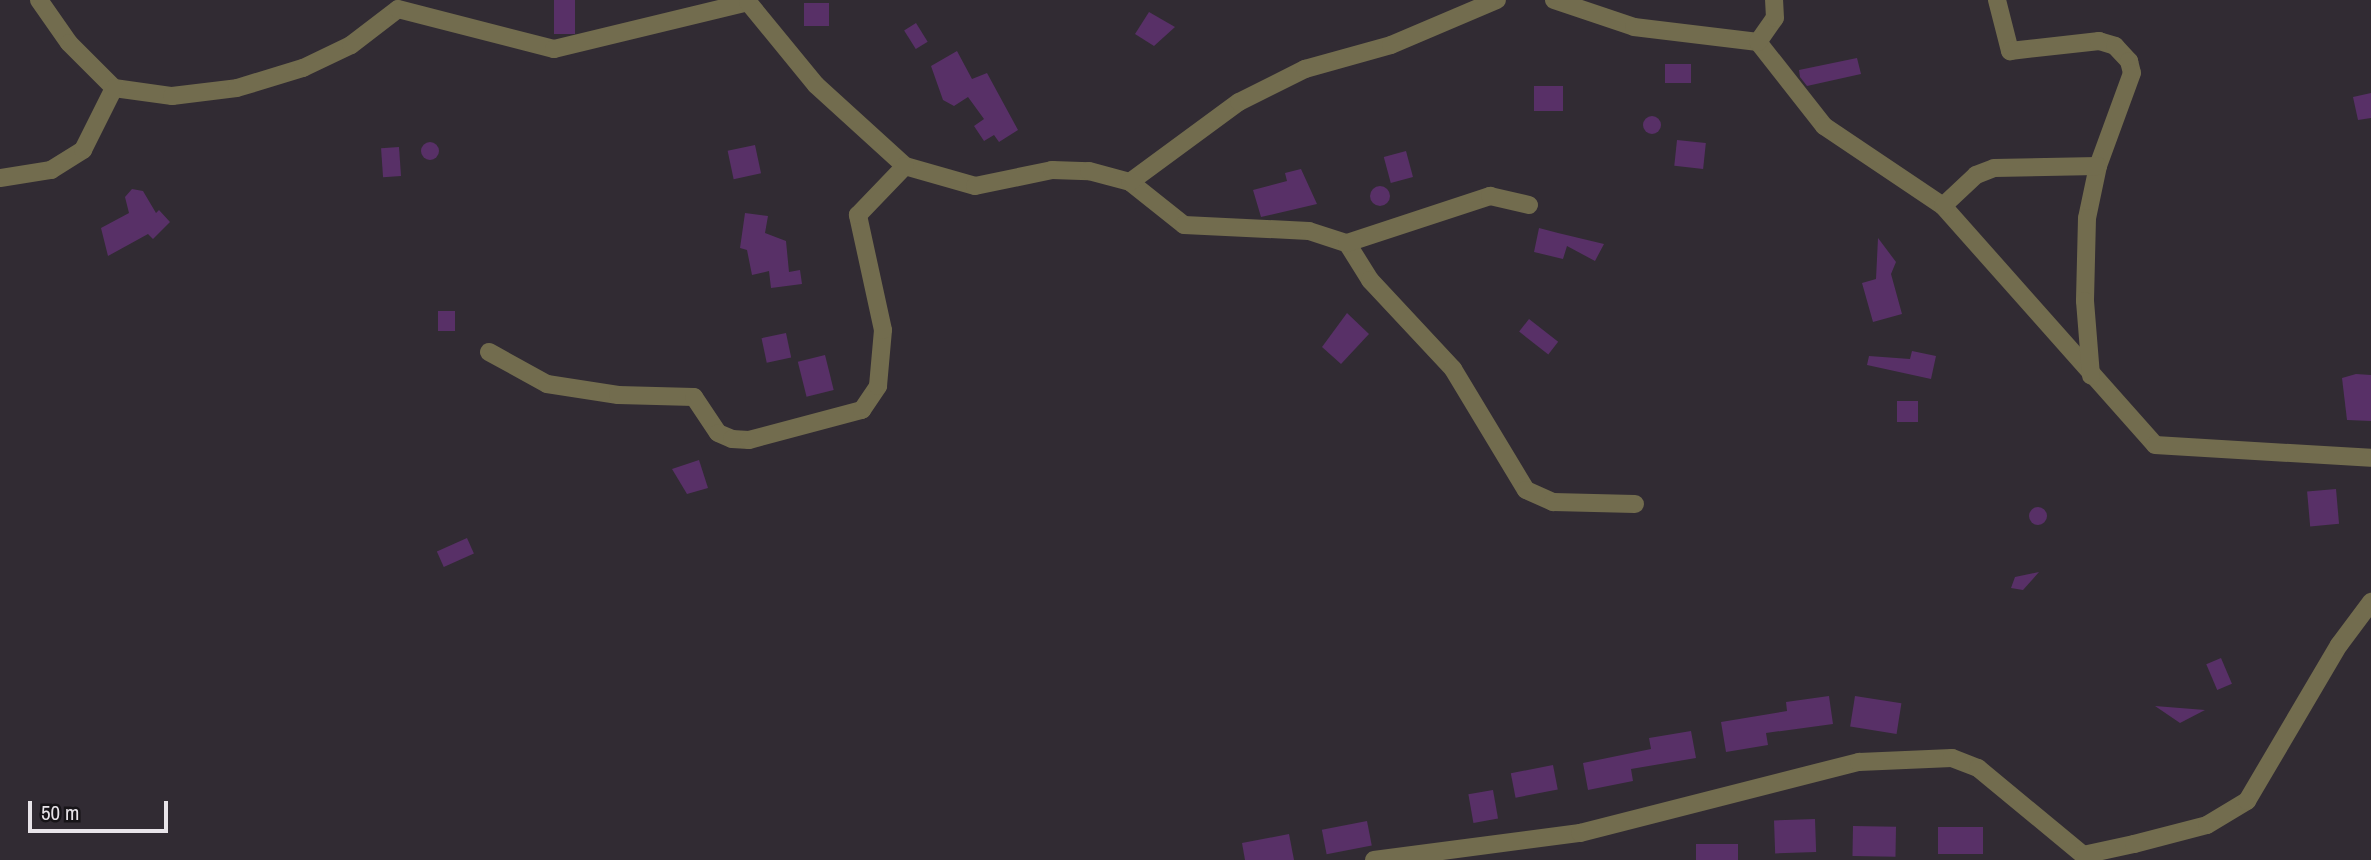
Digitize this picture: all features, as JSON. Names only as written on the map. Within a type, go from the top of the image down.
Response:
[{"type":"street","points":[[39,0],[69,43],[114,88],[172,96],[237,88],[303,68],[351,45],[397,5],[554,49],[747,1],[816,85],[905,166],[975,186],[1052,170],[1089,171],[1130,182],[1178,223],[1192,227],[1309,231],[1347,243],[1482,197],[1529,205]]},
{"type":"street","points":[[1130,182],[1239,102],[1305,69],[1391,45],[1497,0]]},
{"type":"street","points":[[1554,0],[1634,27],[1758,42],[1824,126],[1943,206],[2155,445],[2371,458]]},
{"type":"street","points":[[1758,42],[1775,18],[1774,0]]},
{"type":"street","points":[[1997,0],[2010,51],[2099,41],[2115,46],[2129,61],[2132,73],[2098,166],[2087,218],[2085,301],[2091,376]]},
{"type":"street","points":[[0,178],[51,170],[83,150],[114,88]]},
{"type":"street","points":[[489,352],[547,384],[618,395],[694,397],[718,433],[732,439],[749,440],[862,410],[878,386],[883,330],[858,215],[905,166]]},
{"type":"street","points":[[1943,206],[1976,175],[1994,168],[2098,166]]},
{"type":"street","points":[[1347,243],[1370,280],[1453,369],[1526,490],[1553,502],[1635,504]]},
{"type":"street","points":[[1374,860],[1403,852],[1472,856],[1593,830],[1859,762],[1952,758],[1978,768],[2077,858],[2231,816],[2263,780],[2339,645],[2371,602]]},
{"type":"building","points":[[554,0],[575,0],[575,34],[554,34]]},
{"type":"building","points":[[804,3],[829,3],[829,26],[804,26]]},
{"type":"building","points":[[1149,12],[1175,27],[1154,46],[1135,34]]},
{"type":"building","points":[[916,23],[928,42],[916,49],[904,30]]},
{"type":"building","points":[[957,51],[972,79],[987,73],[1018,130],[999,142],[994,135],[984,141],[974,126],[984,119],[968,97],[954,106],[943,100],[931,66]]},
{"type":"building","points":[[1857,58],[1861,74],[1807,86],[1800,77],[1799,70]]},
{"type":"building","points":[[1665,64],[1691,64],[1691,83],[1665,83]]},
{"type":"building","points":[[1534,86],[1563,86],[1563,111],[1534,111]]},
{"type":"building","points":[[2371,93],[2371,118],[2358,120],[2353,97]]},
{"type":"building","points":[[1652,116],[1658,119],[1661,125],[1658,131],[1652,134],[1646,131],[1643,125],[1646,119]]},
{"type":"building","points":[[1677,140],[1706,143],[1703,169],[1674,166]]},
{"type":"building","points":[[426,142],[434,142],[439,151],[437,158],[426,160],[421,155],[421,147]]},
{"type":"building","points":[[755,145],[761,173],[734,179],[728,151]]},
{"type":"building","points":[[399,147],[401,176],[383,177],[381,148]]},
{"type":"building","points":[[1406,151],[1413,177],[1391,183],[1384,157]]},
{"type":"building","points":[[1301,169],[1317,204],[1261,217],[1253,190],[1287,181],[1285,173]]},
{"type":"building","points":[[1380,186],[1387,189],[1390,196],[1387,203],[1380,206],[1373,203],[1370,196],[1373,189]]},
{"type":"building","points":[[132,189],[143,191],[156,213],[159,210],[170,222],[153,239],[148,234],[108,256],[101,228],[129,213],[125,197]]},
{"type":"building","points":[[745,213],[768,216],[765,233],[786,241],[789,272],[800,270],[802,284],[771,288],[769,271],[752,275],[747,250],[740,248]]},
{"type":"building","points":[[1539,228],[1604,244],[1595,261],[1567,246],[1563,259],[1534,252]]},
{"type":"building","points":[[1878,238],[1896,262],[1891,274],[1902,314],[1873,322],[1862,283],[1876,279]]},
{"type":"building","points":[[438,311],[455,311],[455,331],[438,331]]},
{"type":"building","points":[[1347,313],[1369,334],[1341,364],[1322,347]]},
{"type":"building","points":[[1529,319],[1558,342],[1548,354],[1519,332]]},
{"type":"building","points":[[786,333],[791,357],[767,363],[762,338]]},
{"type":"building","points":[[1912,351],[1936,356],[1931,379],[1867,365],[1869,356],[1910,359]]},
{"type":"building","points":[[825,355],[834,390],[807,397],[798,362]]},
{"type":"building","points":[[2356,374],[2371,375],[2371,421],[2347,420],[2342,378]]},
{"type":"building","points":[[1897,401],[1918,401],[1918,422],[1897,422]]},
{"type":"building","points":[[699,460],[708,488],[687,494],[672,469]]},
{"type":"building","points":[[2336,489],[2339,524],[2310,526],[2307,492]]},
{"type":"building","points":[[2038,507],[2044,510],[2047,516],[2044,522],[2038,525],[2032,522],[2029,516],[2032,510]]},
{"type":"building","points":[[467,538],[474,554],[444,567],[437,551]]},
{"type":"building","points":[[2039,572],[2023,590],[2011,588],[2015,577]]},
{"type":"building","points":[[2221,658],[2232,684],[2217,690],[2206,664]]},
{"type":"building","points":[[1829,696],[1833,724],[1766,733],[1768,745],[1726,752],[1721,722],[1787,711],[1786,702]]},
{"type":"building","points":[[1855,696],[1901,703],[1897,734],[1850,727]]},
{"type":"building","points":[[2155,706],[2205,710],[2180,723]]},
{"type":"building","points":[[1691,731],[1696,758],[1631,769],[1633,781],[1588,790],[1583,763],[1651,749],[1649,738]]},
{"type":"building","points":[[1553,765],[1558,790],[1516,798],[1511,773]]},
{"type":"building","points":[[1493,790],[1498,819],[1473,823],[1468,794]]},
{"type":"building","points":[[1815,819],[1816,852],[1775,853],[1774,820]]},
{"type":"building","points":[[1367,821],[1372,846],[1327,854],[1322,830]]},
{"type":"building","points":[[1853,826],[1896,827],[1895,857],[1852,856]]},
{"type":"building","points":[[1938,827],[1983,827],[1983,854],[1938,854]]},
{"type":"building","points":[[1289,834],[1294,860],[1245,860],[1242,843]]},
{"type":"building","points":[[1696,844],[1738,844],[1738,860],[1696,860]]}]
